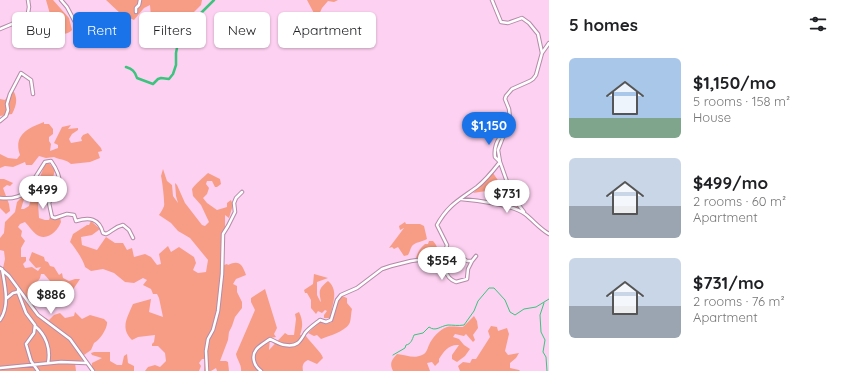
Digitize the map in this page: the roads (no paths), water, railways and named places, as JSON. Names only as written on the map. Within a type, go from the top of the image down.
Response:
[{"type":"street","points":[[0,28],[12,24],[28,13],[28,0]]},
{"type":"street","points":[[61,0],[73,18]]},
{"type":"street","points":[[136,12],[136,8],[139,5],[140,0]]},
{"type":"street","points":[[492,0],[501,22],[508,23],[522,18],[529,23],[538,34],[542,53]]},
{"type":"street","points":[[549,43],[542,53],[536,75],[533,79],[512,89],[506,96],[505,99],[509,110],[510,119],[498,150],[500,162],[512,196],[532,222],[549,234]]},
{"type":"street","points":[[0,121],[6,116],[10,94],[21,73],[31,80],[33,94]]},
{"type":"street","points":[[0,198],[23,195],[44,162],[51,161],[59,174],[60,187],[58,199],[51,199],[49,202],[52,217],[55,218],[69,214],[74,215],[76,221],[85,218],[93,220],[106,234],[116,227],[123,225],[129,230],[133,238]]},
{"type":"street","points":[[261,371],[255,366],[253,355],[255,350],[263,343],[270,339],[284,346],[298,344],[314,324],[320,320],[326,322],[331,320],[337,300],[341,295],[357,288],[374,274],[391,266],[439,257],[445,253],[447,245],[437,225],[447,209],[486,179],[500,162]]},
{"type":"street","points":[[207,371],[208,339],[213,330],[218,311],[223,234],[235,212],[234,203],[236,198],[242,192]]},
{"type":"street","points":[[461,199],[515,208],[525,214]]},
{"type":"street","points":[[445,253],[452,258],[457,254],[467,261],[472,261]]},
{"type":"street","points":[[449,255],[445,269],[449,279],[456,282],[467,279],[468,269],[476,256]]},
{"type":"street","points":[[1,268],[38,316],[70,339],[93,371]]},
{"type":"street","points":[[0,320],[4,315],[6,299],[1,268]]},
{"type":"street","points":[[6,299],[18,291]]},
{"type":"street","points":[[18,291],[26,313],[47,342],[48,363]]},
{"type":"street","points":[[35,325],[34,333],[26,344],[33,365],[38,371]]},
{"type":"street","points":[[0,368],[48,363],[87,363]]},
{"type":"waterway","points":[[126,67],[133,71],[137,78],[153,84],[161,78],[169,79],[173,74],[176,65],[176,53],[179,37],[178,29],[197,17],[214,0]]},
{"type":"waterway","points":[[393,355],[405,348],[406,345],[411,342],[414,335],[423,333],[429,327],[436,329],[448,325],[464,325],[474,311],[478,301],[489,288],[494,288],[505,300],[510,312],[515,315],[524,309],[536,307],[549,299]]},
{"type":"waterway","points":[[544,303],[540,315],[541,332],[545,340],[543,352],[546,357],[547,371]]}]
